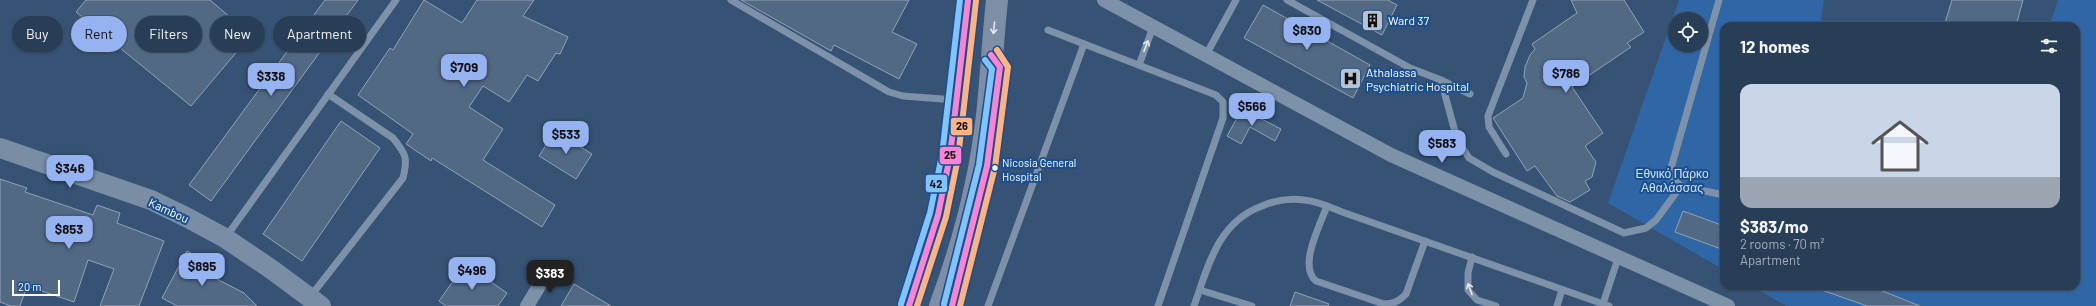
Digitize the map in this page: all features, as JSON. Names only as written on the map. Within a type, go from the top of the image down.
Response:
[{"type":"main road","points":[[909,306],[938,215],[950,156],[958,100],[968,0]]},
{"type":"main road","points":[[940,306],[967,225],[979,166],[987,116],[991,55],[997,0]]},
{"type":"street","points":[[1104,0],[1391,155],[1728,306]]},
{"type":"street","name":"Kambou","points":[[0,148],[151,200],[225,238],[272,269],[315,302]]},
{"type":"street","points":[[527,306],[550,268]]},
{"type":"lane","points":[[225,238],[396,0]]},
{"type":"lane","points":[[731,0],[889,92],[910,97],[958,100]]},
{"type":"lane","points":[[1206,55],[1236,0]]},
{"type":"lane","points":[[1287,0],[1410,68],[1441,80],[1470,94]]},
{"type":"lane","points":[[1506,154],[1489,127],[1488,116],[1533,0]]},
{"type":"lane","points":[[1719,0],[1669,175],[1681,186],[1720,194]]},
{"type":"lane","points":[[1139,65],[1153,27]]},
{"type":"lane","points":[[1048,30],[1216,95],[1223,102],[1225,111],[1158,306]]},
{"type":"lane","points":[[988,306],[1084,44]]},
{"type":"lane","points":[[952,306],[987,166],[1000,67],[991,55]]},
{"type":"lane","points":[[1441,80],[1457,139],[1469,158],[1493,172],[1624,233],[1646,228],[1656,220],[1681,186]]},
{"type":"lane","points":[[315,302],[402,178],[407,162],[401,147],[393,138],[328,94]]},
{"type":"lane","points":[[1194,306],[1213,252],[1223,235],[1237,220],[1253,209],[1271,202],[1291,199],[1306,200],[1327,206],[1606,305],[1618,258]]},
{"type":"lane","points":[[1327,206],[1308,263],[1310,273],[1316,280],[1384,304],[1390,304],[1406,294],[1425,241]]},
{"type":"lane","points":[[1472,257],[1468,273],[1468,290],[1477,300],[1496,306]]},
{"type":"lane","points":[[1200,290],[1252,306]]},
{"type":"lane","points":[[1557,306],[1562,290]]},
{"type":"green space","name":"Εθνικό Πάρκο Αθαλάσσας","points":[[1679,0],[1824,0],[1821,20],[1827,22],[1720,22],[1720,268],[1608,203],[1668,31],[1668,52],[1708,52],[1708,12],[1675,12]]},
{"type":"green space","points":[[2058,0],[2096,0],[2096,306],[1786,306],[1759,290],[2080,290],[2080,22],[2050,22]]},
{"type":"building","points":[[86,0],[210,0],[229,16],[210,16],[210,52],[237,52],[191,106],[125,52],[127,52],[127,16],[81,16],[76,12]]},
{"type":"building","points":[[325,0],[358,0],[346,16],[313,16]]},
{"type":"building","points":[[424,0],[462,23],[477,0],[534,0],[523,16],[568,37],[560,54],[556,53],[538,81],[527,75],[509,102],[483,86],[469,107],[503,129],[483,160],[555,205],[542,227],[432,158],[431,161],[406,144],[413,134],[358,95],[390,48],[393,50]]},
{"type":"building","points":[[741,0],[909,0],[892,32],[917,44],[899,79],[834,45],[831,51]]},
{"type":"building","name":"Ward 37","points":[[1317,0],[1388,0],[1397,5],[1382,35]]},
{"type":"building","points":[[1571,0],[1624,0],[1644,32],[1627,43],[1631,47],[1572,87],[1603,133],[1585,146],[1596,162],[1592,177],[1585,181],[1590,190],[1570,202],[1557,196],[1535,166],[1527,171],[1493,118],[1523,98],[1527,83],[1524,77],[1525,67],[1530,55],[1535,49],[1532,44],[1577,13]]},
{"type":"building","points":[[1952,0],[2023,0],[2017,22],[1945,22]]},
{"type":"building","points":[[1263,5],[1370,65],[1353,98],[1244,38]]},
{"type":"building","points":[[287,52],[320,52],[211,201],[189,185]]},
{"type":"building","points":[[1242,109],[1281,129],[1275,141],[1250,127],[1241,144],[1227,136]]},
{"type":"building","points":[[341,121],[380,148],[302,261],[263,234]]},
{"type":"building","points":[[555,131],[592,154],[576,179],[539,156]]},
{"type":"building","points":[[0,179],[27,188],[25,192],[93,215],[97,205],[120,213],[117,223],[164,241],[139,306],[100,306],[114,269],[88,260],[74,302],[27,286],[20,306],[11,306],[0,302]]},
{"type":"building","points":[[1683,211],[1720,225],[1720,249],[1675,232]]},
{"type":"building","points":[[187,251],[218,268],[213,277],[244,293],[257,306],[177,306],[162,298]]},
{"type":"building","points":[[465,264],[507,293],[498,306],[446,306],[439,301]]},
{"type":"building","points":[[574,284],[611,306],[561,306]]},
{"type":"building","points":[[1822,290],[1880,290],[1920,306],[1867,306]]},
{"type":"building","points":[[1295,292],[1329,304],[1328,306],[1290,306]]},
{"type":"transit line","name":"42","points":[[901,304],[930,213],[942,155],[960,0]]},
{"type":"transit line","name":"25","points":[[909,306],[938,215],[950,156],[968,0]]},
{"type":"transit line","name":"26","points":[[917,306],[946,217],[958,158],[976,1]]},
{"type":"transit line","name":"26","points":[[960,306],[995,167],[1008,67],[997,50]]},
{"type":"transit line","name":"25","points":[[952,306],[987,166],[1000,67],[991,55]]},
{"type":"transit line","name":"42","points":[[944,304],[979,165],[992,69],[985,60]]},
{"type":"place","name":"Ward 37","points":[[1372,20]]},
{"type":"place","name":"Athalassa Psychiatric Hospital","points":[[1350,79]]},
{"type":"place","name":"Nicosia General Hospital","points":[[995,168]]}]
